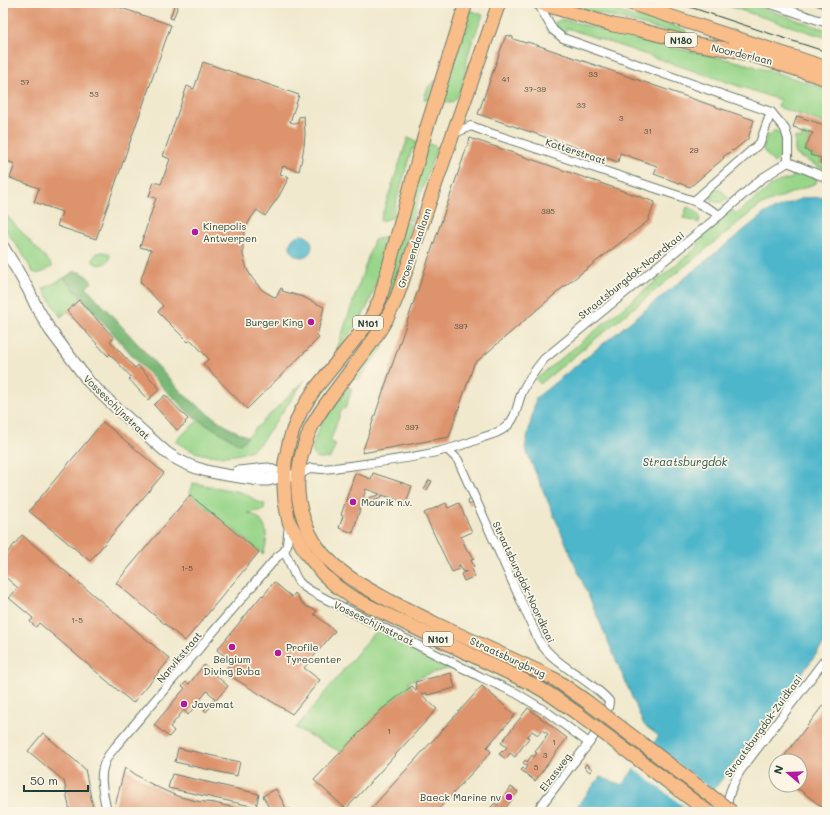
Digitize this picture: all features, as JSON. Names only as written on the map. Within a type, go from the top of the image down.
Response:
[{"type":"main road","name":"Groenendaallaan","points":[[284,476],[285,462],[290,439],[303,407],[315,388],[366,326],[380,299],[426,130],[466,3]]},
{"type":"main road","name":"Groenendaallaan","points":[[298,476],[306,439],[317,416],[378,335],[392,310],[499,3]]},
{"type":"main road","name":"Noorderlaan","points":[[538,3],[614,25],[696,44],[733,50],[827,79]]},
{"type":"main road","name":"Noorderlaan","points":[[630,3],[827,68]]},
{"type":"main road","name":"Straatsburgbrug","points":[[284,476],[285,502],[289,522],[306,553],[323,574],[336,586],[350,596],[528,682],[551,695],[708,812]]},
{"type":"main road","name":"Straatsburgbrug","points":[[298,476],[297,490],[300,508],[313,540],[327,559],[353,580],[421,616],[540,672],[564,686],[732,812]]},
{"type":"street","name":"Noorderlaan","points":[[538,3],[553,30],[562,38],[771,112]]},
{"type":"street","points":[[768,3],[827,23]]},
{"type":"street","points":[[771,112],[785,129],[788,139],[788,162],[827,178]]},
{"type":"street","points":[[720,215],[694,201],[760,143],[771,112]]},
{"type":"street","name":"Kotterstraat","points":[[453,134],[471,126],[694,201]]},
{"type":"street","name":"Straatsburgdok-Noordkaai","points":[[589,743],[603,721],[609,707],[609,701],[602,694],[552,657],[539,641],[458,460],[448,450],[480,439],[505,428],[514,419],[528,379],[544,359],[720,215],[761,179],[788,162]]},
{"type":"street","name":"Vosseschijnstraat","points":[[3,247],[50,330],[89,382],[176,460],[194,468],[220,474],[268,470],[284,476],[298,476],[311,468],[322,469],[342,467],[413,457],[448,450]]},
{"type":"street","points":[[284,552],[287,545],[289,522]]},
{"type":"street","name":"Vosseschijnstraat","points":[[284,552],[288,557],[299,581],[304,587],[481,677],[516,693],[547,712],[589,743]]},
{"type":"street","name":"Narvikstraat","points":[[107,812],[102,782],[102,772],[105,761],[116,746],[277,557],[284,552]]},
{"type":"street","name":"Straatsburgdok-Zuidkaai","points":[[727,812],[729,796],[740,771],[827,657]]},
{"type":"street","name":"Elzasweg","points":[[536,812],[589,743]]},
{"type":"green space","points":[[559,3],[593,3],[632,16],[658,21],[686,30],[685,36]]},
{"type":"green space","points":[[719,3],[747,3],[827,30],[827,38]]},
{"type":"green space","points":[[469,10],[483,15],[469,51],[462,88],[454,100],[449,103],[441,98]]},
{"type":"green space","points":[[562,19],[661,45],[739,62],[827,89],[827,124],[778,107],[780,100],[567,28],[564,35],[559,32],[554,23]]},
{"type":"green space","points":[[436,80],[430,100],[424,99],[428,87]]},
{"type":"green space","points":[[774,131],[780,133],[782,154],[774,163],[763,150],[765,142]]},
{"type":"green space","points":[[803,134],[810,137],[805,150],[811,152],[811,155],[821,158],[820,163],[824,164],[823,169],[796,154],[795,137],[801,139]]},
{"type":"green space","points":[[408,138],[417,141],[415,149],[412,149],[393,213],[396,214],[395,217],[380,221]]},
{"type":"green space","points":[[427,143],[437,147],[411,221],[405,219]]},
{"type":"green space","points":[[792,172],[804,174],[817,179],[816,183],[759,206],[540,384],[536,379],[699,246],[695,240],[732,209],[736,214],[774,184],[793,178]]},
{"type":"green space","points":[[719,188],[729,199],[716,202],[711,199],[714,191]]},
{"type":"green space","points":[[687,207],[698,212],[700,217],[699,223],[683,218]]},
{"type":"green space","points":[[3,212],[53,266],[41,273],[33,272],[24,256],[3,226]]},
{"type":"green space","points":[[404,222],[411,224],[402,253],[396,284],[374,332],[370,329]]},
{"type":"green space","points":[[385,237],[380,255],[383,256],[370,299],[353,331],[344,340],[345,342],[336,352],[374,240]]},
{"type":"green space","points":[[102,252],[110,255],[110,258],[101,265],[93,262],[93,259],[97,253]]},
{"type":"green space","points":[[73,272],[84,274],[92,282],[86,287],[184,395],[229,428],[248,437],[240,444],[189,413],[148,373],[64,278]]},
{"type":"green space","points":[[64,278],[82,298],[61,317],[43,289]]},
{"type":"green space","points":[[380,345],[383,347],[358,381],[355,379]]},
{"type":"green space","points":[[305,380],[261,442],[245,453],[223,456],[201,454],[175,441],[199,420],[240,444]]},
{"type":"green space","points":[[349,387],[352,389],[345,409],[342,408],[330,442],[336,444],[330,458],[321,459],[316,457],[313,454],[313,449],[318,431],[329,413]]},
{"type":"green space","points":[[193,483],[240,492],[258,502],[265,504],[264,510],[248,513],[257,517],[264,525],[266,545],[263,554],[190,494]]},
{"type":"green space","points":[[377,629],[454,668],[425,675],[408,682],[412,686],[381,710],[341,752],[296,728]]},
{"type":"water","name":"Straatsburgdok","points":[[827,197],[827,640],[697,812],[573,812],[600,777],[622,785],[659,736],[644,725],[525,448],[536,398],[765,213],[803,198]]},
{"type":"water","points":[[301,235],[309,238],[312,246],[309,254],[301,257],[293,254],[290,246],[293,238]]},
{"type":"pier","points":[[651,743],[715,792],[699,812],[691,812],[633,768]]},
{"type":"building","points":[[3,3],[107,3],[171,25],[96,239],[57,226],[62,212],[34,202],[39,188],[10,178],[15,164],[3,160]]},
{"type":"building","points":[[175,3],[179,3],[173,19],[170,18]]},
{"type":"building","points":[[810,3],[827,3],[827,9]]},
{"type":"building","points":[[506,35],[513,37],[513,39],[534,44],[754,120],[748,139],[723,157],[724,158],[690,187],[654,174],[657,166],[620,153],[618,162],[478,114]]},
{"type":"building","name":"Kinepolis Antwerpen","points":[[203,62],[299,95],[290,122],[297,124],[299,117],[304,116],[304,146],[299,171],[283,166],[280,174],[289,177],[279,196],[265,216],[257,210],[251,218],[246,227],[243,238],[243,255],[247,269],[262,290],[276,298],[281,288],[283,289],[282,291],[303,297],[324,307],[317,336],[319,338],[247,409],[203,364],[209,359],[191,340],[188,342],[158,312],[163,306],[140,282],[151,250],[140,247],[156,198],[149,196],[154,182],[161,184],[170,159],[163,156],[187,86],[194,89]]},
{"type":"building","points":[[797,116],[827,126],[827,165],[820,163],[821,158],[810,155],[811,152],[805,150],[813,133],[793,127]]},
{"type":"building","points":[[470,138],[655,202],[648,221],[561,289],[474,364],[449,437],[362,453]]},
{"type":"building","points":[[79,300],[114,338],[110,341],[135,368],[138,365],[160,389],[148,400],[129,379],[131,377],[110,354],[108,356],[67,311]]},
{"type":"building","points":[[165,395],[188,419],[185,422],[186,423],[177,430],[154,405]]},
{"type":"building","points":[[103,422],[164,473],[90,561],[29,511]]},
{"type":"building","name":"Mourik n.v.","points":[[355,473],[371,479],[373,473],[412,486],[406,503],[382,495],[382,497],[364,503],[362,502],[353,533],[339,528],[343,516],[341,515]],"holes":[[[366,489],[380,494],[379,495],[363,499]]]},
{"type":"building","points":[[429,480],[432,481],[427,490],[424,489]]},
{"type":"building","points":[[190,495],[259,552],[185,641],[116,583]]},
{"type":"building","points":[[471,499],[473,503],[469,505],[468,501]]},
{"type":"building","points":[[446,503],[448,508],[459,503],[472,532],[461,537],[468,552],[470,551],[474,559],[471,560],[474,567],[472,569],[475,576],[464,581],[461,574],[467,571],[463,572],[460,565],[458,566],[459,569],[452,572],[424,513]]},
{"type":"building","points":[[22,535],[170,659],[133,703],[39,623],[36,627],[30,622],[33,618],[9,598],[18,588],[3,575],[3,558]]},
{"type":"building","name":"Profile Tyrecenter","points":[[274,582],[292,597],[295,593],[300,601],[307,607],[317,611],[314,614],[335,631],[304,668],[320,680],[292,714],[224,672],[232,662],[217,650]]},
{"type":"building","name":"Javemat","points":[[204,665],[228,686],[206,712],[204,710],[215,698],[207,691],[188,715],[184,710],[170,727],[174,731],[169,737],[154,725],[185,688],[182,686],[186,682],[189,684]]},
{"type":"building","points":[[451,673],[455,688],[427,695],[427,693],[421,694],[437,709],[346,809],[314,780],[381,710],[412,686],[416,690],[415,682]]},
{"type":"building","points":[[482,686],[515,715],[487,747],[491,752],[436,812],[368,812]]},
{"type":"building","points":[[827,700],[827,811],[825,811],[804,793],[808,793],[808,753],[787,753]]},
{"type":"building","points":[[528,708],[567,738],[535,781],[521,770],[523,768],[525,770],[527,766],[523,763],[525,760],[527,762],[532,755],[534,757],[537,753],[535,752],[548,734],[542,730],[538,735],[532,731],[527,737],[529,738],[515,757],[510,753],[506,759],[499,754],[507,747],[501,743]]},
{"type":"building","points":[[43,733],[85,769],[94,812],[70,812],[64,781],[28,751]]},
{"type":"building","points":[[178,748],[240,762],[237,776],[175,762]]},
{"type":"building","points":[[586,764],[592,769],[590,772],[584,767]]},
{"type":"building","points":[[125,767],[142,779],[177,796],[196,801],[215,803],[250,812],[117,812],[115,806]]},
{"type":"building","points":[[172,774],[259,794],[256,807],[168,788]]},
{"type":"building","name":"Baeck Marine nv","points":[[511,787],[518,792],[504,810],[506,812],[486,812],[495,803],[498,805]]},
{"type":"building","points":[[276,789],[286,808],[278,812],[271,812],[263,796]]},
{"type":"building","points":[[289,808],[293,812],[285,812]]},
{"type":"tram line","points":[[678,3],[827,52]]},
{"type":"place","name":"Kinepolis Antwerpen","points":[[195,232]]},
{"type":"place","name":"Burger King","points":[[311,322]]},
{"type":"place","name":"Mourik n.v.","points":[[353,502]]},
{"type":"place","name":"Belgium Diving Bvba","points":[[232,647]]},
{"type":"place","name":"Profile Tyrecenter","points":[[278,653]]},
{"type":"place","name":"Javemat","points":[[184,704]]},
{"type":"place","name":"Baeck Marine nv","points":[[509,797]]}]
